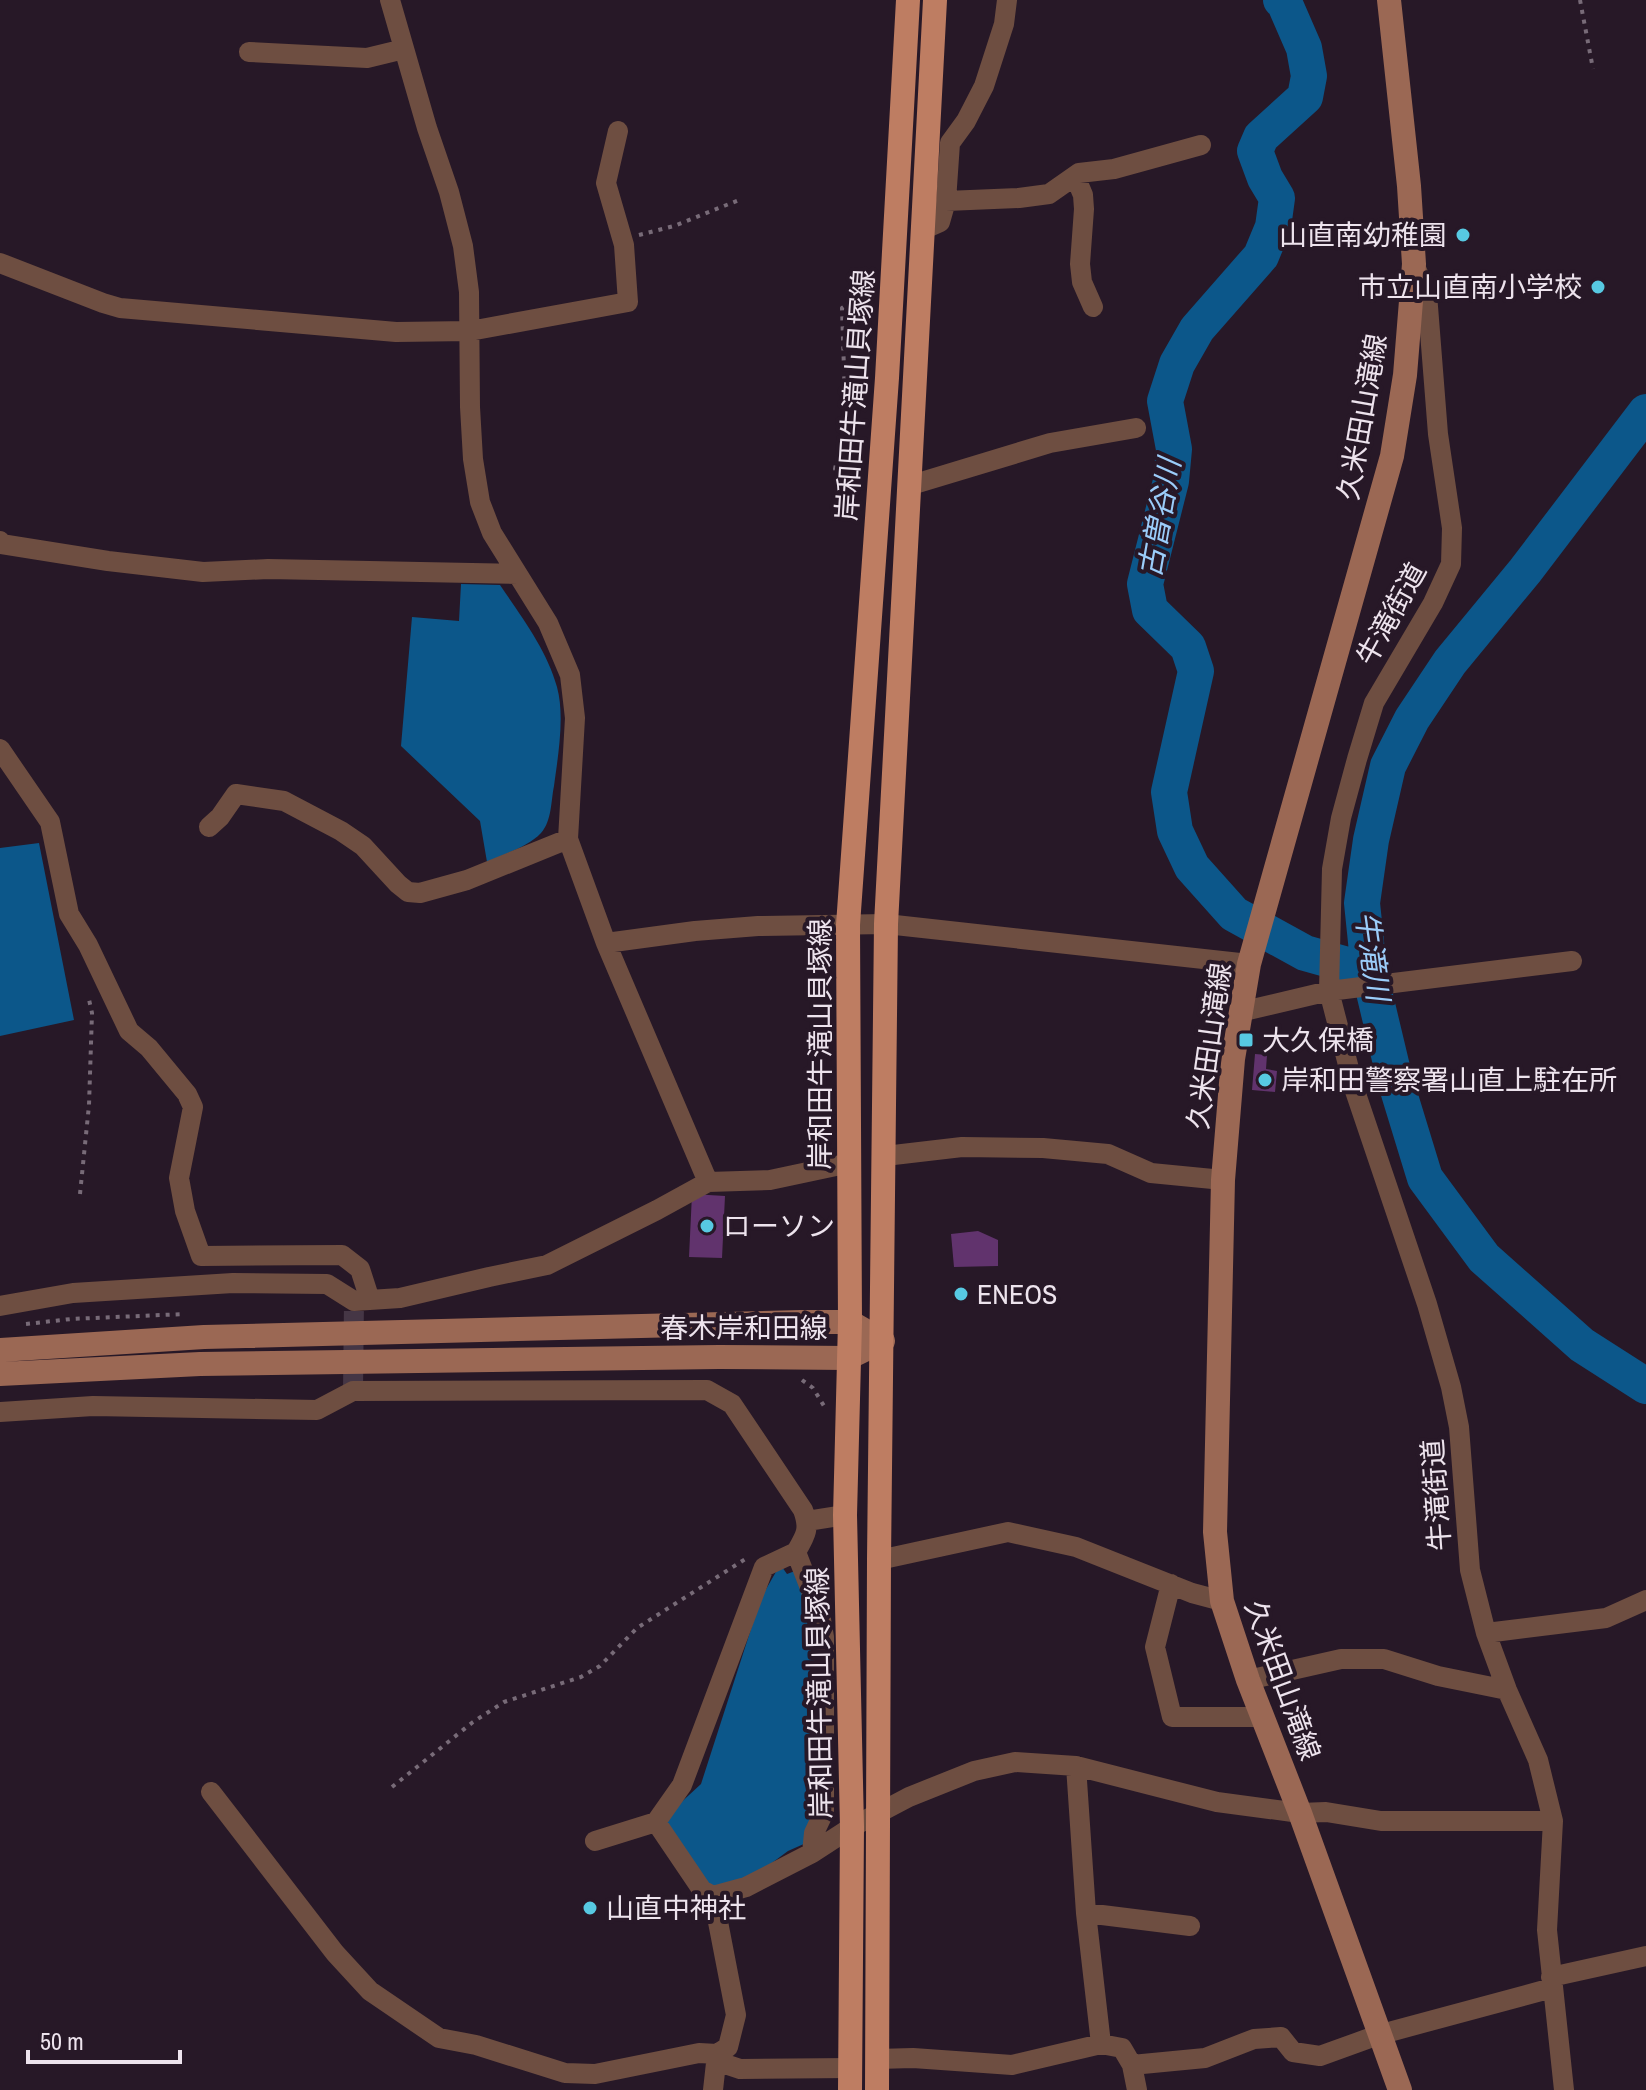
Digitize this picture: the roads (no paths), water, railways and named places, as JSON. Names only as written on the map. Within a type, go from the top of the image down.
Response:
[{"type":"main road","name":"岸和田牛滝山貝塚線","points":[[850,2079],[852,1827],[845,1515],[850,1322],[848,925],[878,506],[908,0]]},
{"type":"main road","name":"岸和田牛滝山貝塚線","points":[[877,2090],[886,924],[935,0]]},
{"type":"street","points":[[390,0],[463,246],[469,292],[473,459],[480,502],[492,533],[548,623],[570,675],[575,718],[568,839],[606,943],[708,1182]]},
{"type":"street","points":[[922,230],[940,222],[946,201],[950,143],[966,121],[984,86],[1004,24],[1007,0]]},
{"type":"street","name":"久米田山滝線","points":[[1389,0],[1414,264],[1405,375],[1392,456],[1252,954],[1240,1012],[1223,1180],[1215,1532],[1222,1601],[1248,1680],[1300,1813],[1400,2090]]},
{"type":"street","points":[[249,52],[367,58],[404,49]]},
{"type":"street","points":[[0,263],[120,308],[396,332],[470,331],[628,302],[624,245],[606,183],[618,131]]},
{"type":"street","points":[[946,201],[1049,194],[1079,173],[1114,169],[1201,145]]},
{"type":"street","points":[[1075,176],[1083,195],[1084,209],[1080,264],[1082,282],[1093,307]]},
{"type":"street","name":"牛滝街道","points":[[1414,264],[1427,294],[1438,434],[1452,528],[1451,564],[1433,603],[1374,703],[1341,818],[1332,869],[1330,958],[1354,1088],[1427,1304],[1451,1387],[1459,1427],[1470,1570],[1486,1633],[1538,1760],[1553,1821],[1547,1930],[1564,2090]]},
{"type":"street","points":[[1405,375],[1420,374],[1434,381]]},
{"type":"street","points":[[908,486],[1050,443],[1136,428]]},
{"type":"street","points":[[0,541],[1,544],[108,561],[203,572],[268,569],[517,574]]},
{"type":"street","points":[[0,749],[50,822],[69,914],[88,945],[129,1031],[149,1048],[187,1094],[193,1107],[179,1178],[185,1211],[201,1256],[342,1255],[360,1269],[370,1300]]},
{"type":"street","points":[[209,827],[236,794],[284,801],[341,831],[363,846],[408,892],[420,893],[467,880],[568,839]]},
{"type":"street","points":[[606,943],[758,926],[886,924],[1252,954]]},
{"type":"street","points":[[1240,1012],[1334,990],[1572,961]]},
{"type":"street","points":[[885,1156],[962,1147],[1043,1148],[1108,1154],[1151,1173],[1223,1180]]},
{"type":"street","points":[[0,1306],[73,1293],[233,1283],[327,1284],[354,1301],[400,1298],[547,1265],[708,1182],[770,1180],[850,1163]]},
{"type":"street","name":"春木岸和田線","points":[[0,1350],[204,1337],[850,1322],[883,1341]]},
{"type":"street","name":"春木岸和田線","points":[[0,1374],[200,1364],[848,1358],[883,1341]]},
{"type":"street","points":[[0,1412],[93,1406],[317,1410],[353,1391],[707,1390],[732,1404],[803,1510],[807,1521],[806,1535],[796,1552],[764,1567],[682,1785],[656,1822],[595,1841]]},
{"type":"street","points":[[807,1521],[845,1515]]},
{"type":"street","points":[[879,1560],[1008,1532],[1076,1547],[1222,1601]]},
{"type":"street","points":[[796,1552],[820,1614],[824,1637],[824,1812],[814,1833],[812,1853]]},
{"type":"street","points":[[1171,1584],[1155,1647],[1172,1717],[1262,1717]]},
{"type":"street","points":[[1486,1633],[1606,1618],[1646,1600]]},
{"type":"street","points":[[1248,1680],[1341,1659],[1384,1659],[1438,1676],[1507,1690]]},
{"type":"street","points":[[656,1822],[702,1890],[713,1896],[746,1887],[909,1797],[974,1771],[1015,1762],[1076,1766],[1217,1802],[1300,1813],[1326,1812],[1381,1821],[1553,1821]]},
{"type":"street","points":[[1076,1766],[1086,1913],[1101,2044]]},
{"type":"street","points":[[211,1792],[335,1953],[381,1999],[439,2038],[476,2045],[565,2073],[595,2074],[699,2053],[740,2069],[850,2079]]},
{"type":"street","points":[[713,1896],[736,2015],[728,2047],[716,2058],[713,2090]]},
{"type":"street","points":[[1086,1913],[1190,1926]]},
{"type":"street","points":[[1132,2065],[1205,2058],[1254,2039],[1281,2037],[1293,2052],[1320,2056],[1378,2035],[1646,1956]]},
{"type":"street","points":[[877,2059],[913,2058],[1012,2065],[1101,2044],[1122,2048],[1132,2065],[1137,2090]]},
{"type":"water","points":[[461,584],[500,585],[547,660],[559,698],[560,736],[545,828],[516,850],[487,862],[480,821],[401,746],[412,617],[459,621]]},
{"type":"water","points":[[39,843],[74,1020],[0,1036],[0,848]]},
{"type":"water","points":[[782,1567],[787,1574],[795,1571],[815,1624],[818,1804],[806,1843],[788,1851],[753,1877],[715,1887],[697,1876],[663,1819],[701,1784],[761,1598],[777,1570]]},
{"type":"waterway","name":"古曽谷川","points":[[1281,0],[1304,48],[1309,76],[1305,97],[1261,137],[1255,151],[1277,198],[1273,227],[1261,256],[1197,329],[1177,364],[1165,401],[1174,449],[1171,481],[1145,584],[1150,610],[1188,647],[1196,671],[1169,792],[1175,831],[1192,867],[1234,914],[1305,953],[1369,971]]},
{"type":"waterway","name":"牛滝川","points":[[1646,412],[1525,571],[1450,662],[1412,719],[1388,766],[1371,840],[1362,903],[1369,971],[1395,1080],[1425,1178],[1484,1258],[1582,1345],[1646,1386]]},
{"type":"tunnel","points":[[353,1391],[354,1301]]},
{"type":"place","name":"山直南幼稚園","points":[[1463,235]]},
{"type":"place","name":"市立山直南小学校","points":[[1598,287]]},
{"type":"place","name":"大久保橋","points":[[1246,1040]]},
{"type":"place","name":"岸和田警察署山直上駐在所","points":[[1265,1080]]},
{"type":"place","name":"ローソン","points":[[707,1226]]},
{"type":"place","name":"ENEOS","points":[[961,1294]]},
{"type":"place","name":"山直中神社","points":[[590,1908]]}]
